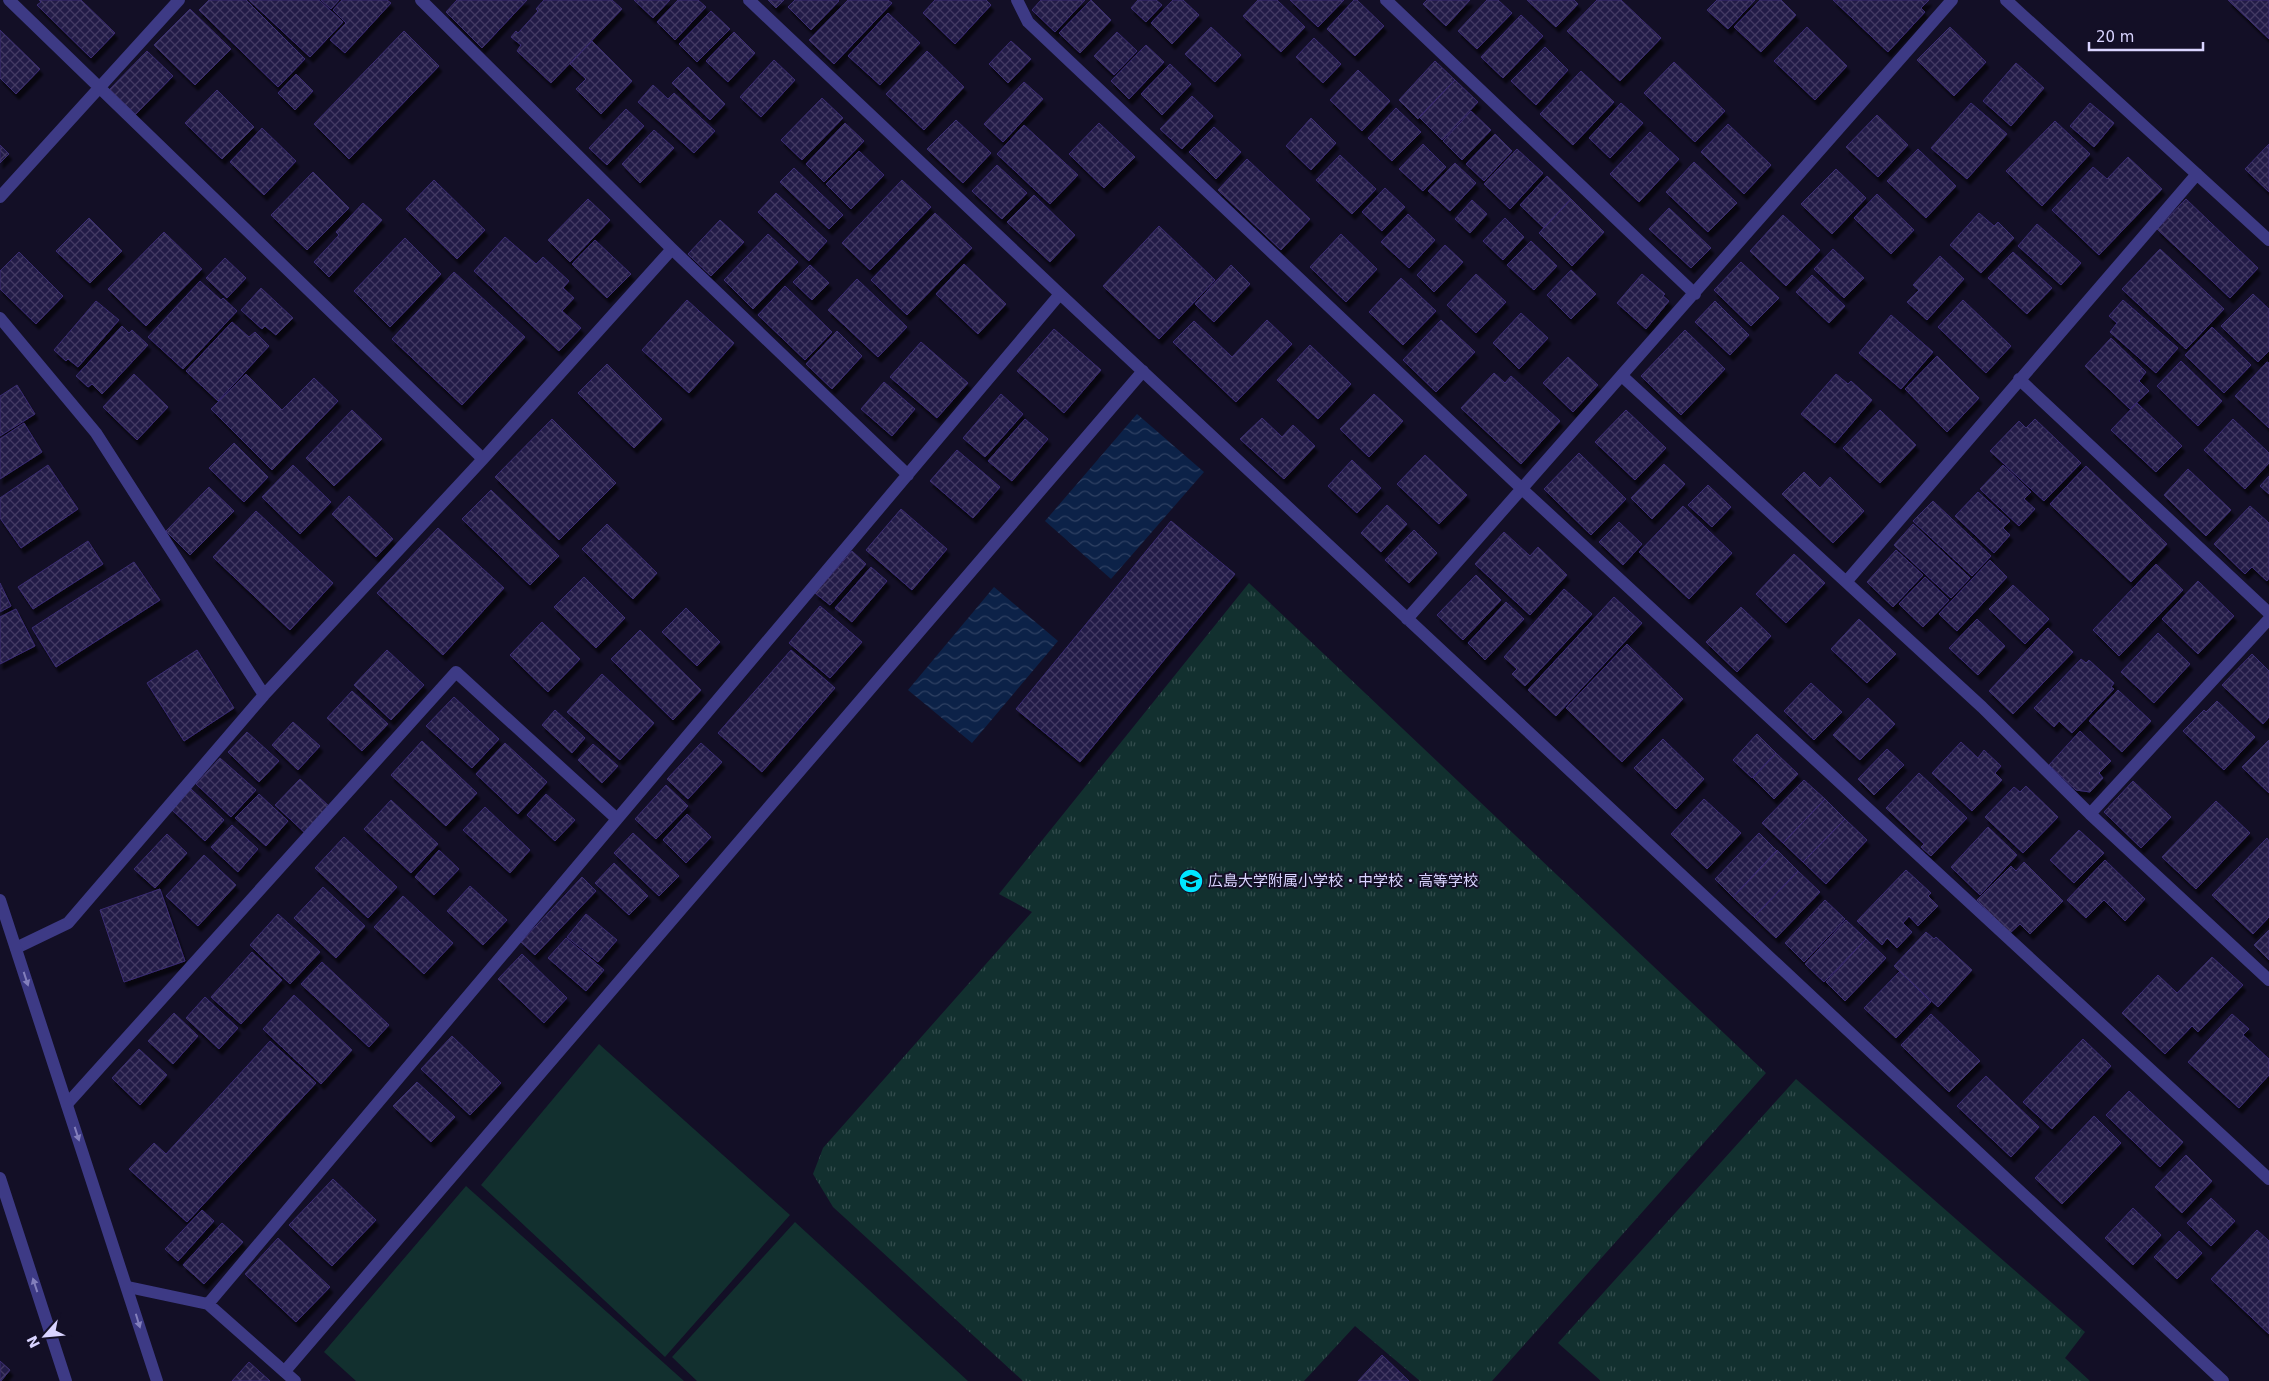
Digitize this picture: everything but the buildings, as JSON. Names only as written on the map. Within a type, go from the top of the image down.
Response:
[{"type":"street","points":[[9,0],[482,459]]},
{"type":"street","points":[[0,197],[179,0]]},
{"type":"street","points":[[420,0],[672,249],[908,475]]},
{"type":"street","points":[[749,0],[1060,294],[2223,1381]]},
{"type":"street","points":[[1017,0],[1028,22],[1522,489],[2269,1179]]},
{"type":"street","points":[[1386,0],[1694,294]]},
{"type":"street","points":[[1407,619],[1952,0]]},
{"type":"street","points":[[2006,0],[2269,240]]},
{"type":"street","points":[[1846,582],[2197,174]]},
{"type":"street","points":[[16,948],[68,923],[264,696],[672,249]]},
{"type":"street","points":[[208,1304],[1060,294]]},
{"type":"street","points":[[0,318],[96,433],[264,696]]},
{"type":"street","points":[[285,1371],[1143,371]]},
{"type":"street","points":[[1622,376],[1982,707],[2090,814],[2269,980]]},
{"type":"street","points":[[2019,379],[2269,613]]},
{"type":"street","points":[[2090,814],[2269,619]]},
{"type":"street","points":[[67,1104],[456,672],[617,819]]},
{"type":"street","points":[[0,900],[128,1287],[157,1381]]},
{"type":"street","points":[[0,1178],[66,1381]]},
{"type":"street","points":[[128,1287],[208,1304],[295,1381]]},
{"type":"green space","points":[[1249,583],[1766,1073],[1492,1381],[1420,1381],[1355,1326],[1304,1381],[1023,1381],[833,1207],[813,1174],[823,1148],[1032,912],[999,894]]},
{"type":"green space","points":[[599,1044],[790,1215],[665,1357],[481,1185]]},
{"type":"green space","points":[[1796,1079],[2085,1332],[2065,1358],[2090,1381],[1601,1381],[1558,1343]]},
{"type":"green space","points":[[466,1186],[684,1381],[356,1381],[324,1352]]},
{"type":"green space","points":[[795,1222],[968,1381],[697,1381],[672,1357]]},
{"type":"water","points":[[1137,414],[1204,472],[1111,579],[1045,521]]},
{"type":"water","points":[[994,587],[1058,641],[972,743],[908,690]]},
{"type":"place","name":"広島大学附属小学校・中学校・高等学校","points":[[1191,881]]}]
